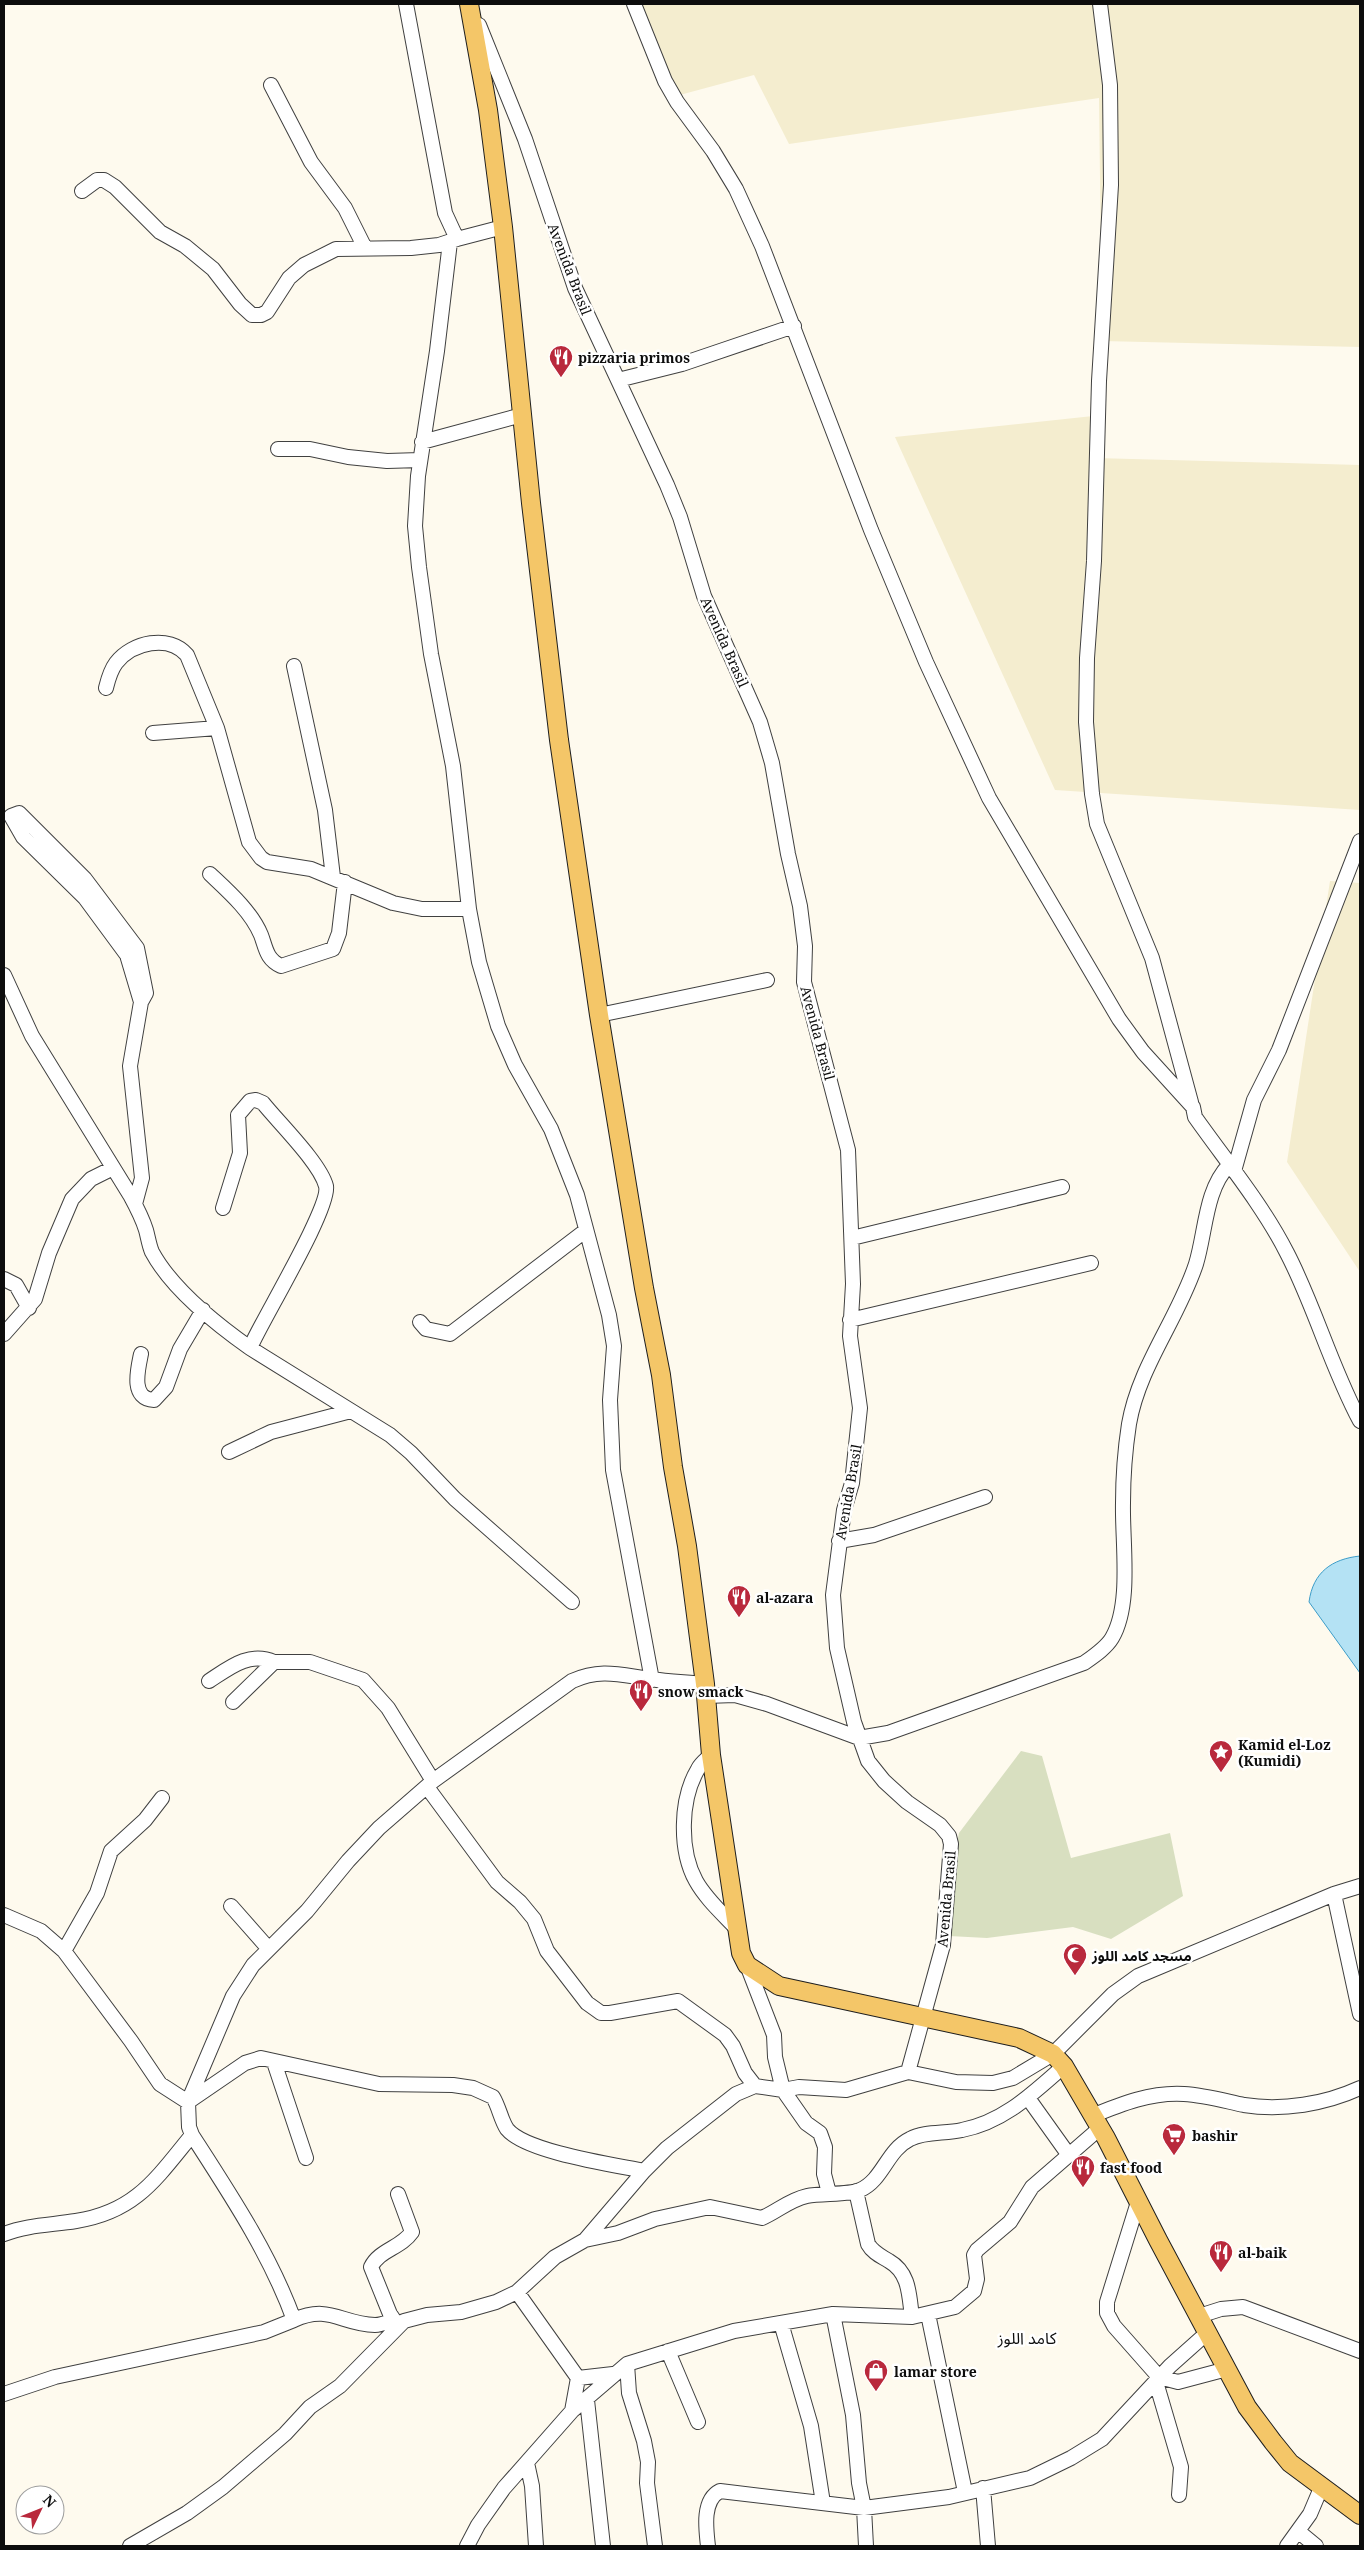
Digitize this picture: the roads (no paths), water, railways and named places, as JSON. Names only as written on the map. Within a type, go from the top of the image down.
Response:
[{"type":"main road","points":[[469,4],[488,110],[503,227],[522,415],[559,740],[599,1015],[644,1288],[661,1375],[705,1690],[711,1754],[736,1929],[742,1954],[747,1965],[779,1986],[1019,2038],[1058,2060],[1096,2122],[1247,2407],[1290,2463],[1321,2488],[1360,2515]]},
{"type":"street","points":[[406,4],[444,213],[453,240],[438,350],[422,442],[415,526],[418,567],[431,654],[453,766],[468,909],[479,962],[498,1026],[515,1065],[551,1129],[576,1196],[609,1315],[614,1346],[610,1400],[613,1470],[652,1680]]},
{"type":"street","name":"Avenida Brasil","points":[[469,4],[525,140],[575,288],[674,501],[704,596],[760,722],[772,764],[788,854],[800,906],[805,946],[804,982],[848,1150],[852,1238],[850,1336],[860,1408],[852,1483],[844,1510],[833,1595],[837,1648],[860,1738],[868,1761],[884,1781],[924,1816],[940,1824],[949,1836],[951,1844],[944,1934],[924,2017],[908,2072]]},
{"type":"street","points":[[634,4],[665,82],[676,102],[713,151],[736,189],[794,326],[871,530],[926,662],[990,798],[1119,1019],[1144,1052],[1193,1107]]},
{"type":"street","points":[[1100,4],[1110,85],[1111,185],[1099,381],[1094,562],[1087,658],[1086,722],[1092,794],[1097,824],[1152,958],[1195,1117],[1273,1227],[1288,1254],[1322,1338],[1360,1421]]},
{"type":"street","points":[[271,85],[311,162],[345,208],[365,248]]},
{"type":"street","points":[[82,191],[97,180],[109,182],[160,232],[185,246],[213,269],[240,304],[252,315],[261,315],[267,312],[289,278],[320,255],[336,249],[411,248],[453,240],[503,227]]},
{"type":"street","points":[[618,380],[682,364],[794,326]]},
{"type":"street","points":[[422,442],[522,415]]},
{"type":"street","points":[[278,449],[310,449],[348,457],[420,460]]},
{"type":"street","points":[[106,688],[109,676],[116,663],[130,650],[144,645],[170,643],[180,648],[187,655],[217,728],[246,833],[255,853],[267,862],[304,867],[339,879],[394,903],[422,909],[468,909]]},
{"type":"street","points":[[210,874],[234,897],[246,912],[260,933],[268,957],[280,966],[333,949],[339,933],[339,879],[294,666]]},
{"type":"street","points":[[153,733],[217,728]]},
{"type":"street","points":[[135,1204],[142,1178],[130,1066],[141,1002],[146,992],[137,948],[85,879],[19,813],[10,816],[23,837],[85,898],[128,955],[141,1002]]},
{"type":"street","points":[[294,2320],[277,2280],[252,2232],[192,2136],[189,2127],[188,2102],[233,1996],[254,1965],[268,1948],[307,1911],[348,1860],[379,1828],[430,1784],[572,1681],[589,1674],[615,1673],[735,1695],[767,1704],[860,1738],[888,1733],[1084,1662],[1112,1638],[1121,1613],[1125,1462],[1134,1402],[1142,1380],[1184,1294],[1203,1241],[1210,1201],[1218,1176],[1231,1168],[1254,1100],[1278,1050],[1360,841]]},
{"type":"street","points":[[4,974],[32,1036],[135,1204],[151,1250],[169,1277],[203,1310],[250,1348],[390,1435],[455,1499],[572,1602]]},
{"type":"street","points":[[599,1015],[767,980]]},
{"type":"street","points":[[223,1208],[240,1153],[238,1116],[250,1101],[256,1100],[263,1103],[314,1164],[324,1180],[327,1194],[297,1258],[250,1348]]},
{"type":"street","points":[[4,1334],[29,1308],[38,1292],[62,1218],[72,1199],[91,1179],[113,1168]]},
{"type":"street","points":[[852,1238],[1062,1188]]},
{"type":"street","points":[[420,1322],[426,1329],[450,1334],[585,1231]]},
{"type":"street","points":[[850,1320],[1091,1263]]},
{"type":"street","points":[[4,1279],[16,1285],[29,1308]]},
{"type":"street","points":[[141,1354],[137,1388],[143,1396],[154,1400],[166,1387],[180,1350],[203,1310]]},
{"type":"street","points":[[229,1452],[271,1432],[351,1411]]},
{"type":"street","points":[[839,1541],[874,1536],[985,1497]]},
{"type":"street","points":[[209,1681],[245,1660],[261,1657],[274,1662],[310,1662],[363,1680],[388,1708],[430,1784],[497,1882],[520,1902],[534,1919],[547,1951],[587,2003],[601,2013],[610,2013],[678,2002],[725,2035],[733,2046],[745,2073],[755,2086]]},
{"type":"street","points":[[233,1702],[274,1662]]},
{"type":"street","points":[[711,1754],[698,1767],[687,1798],[685,1829],[687,1857],[696,1882],[736,1929]]},
{"type":"street","points":[[64,1950],[97,1892],[111,1851],[145,1820],[162,1798]]},
{"type":"street","points":[[4,2394],[55,2377],[264,2332],[318,2312],[358,2323],[377,2325],[396,2323],[427,2315],[461,2312],[517,2292],[555,2257],[585,2240],[618,2233],[655,2219],[710,2207],[762,2218],[792,2200],[829,2193],[856,2192],[877,2176],[896,2149],[908,2139],[922,2134],[956,2131],[982,2125],[999,2118],[1028,2098],[1113,1994],[1138,1976],[1334,1894],[1360,1886]]},
{"type":"street","points":[[1334,1894],[1360,2014]]},
{"type":"street","points":[[231,1906],[268,1948]]},
{"type":"street","points":[[4,1915],[41,1931],[64,1950],[160,2084],[188,2102]]},
{"type":"street","points":[[747,1965],[774,2035],[775,2057],[783,2090],[806,2123],[820,2133],[825,2146],[824,2174],[829,2193]]},
{"type":"street","points":[[188,2102],[244,2063],[261,2058],[379,2084],[453,2085],[474,2088],[493,2097],[507,2128],[529,2142],[601,2164],[644,2171]]},
{"type":"street","points":[[585,2240],[644,2171],[667,2148],[736,2094],[755,2086],[783,2090],[799,2087],[846,2090],[908,2072],[956,2082],[993,2083],[1013,2078],[1058,2060]]},
{"type":"street","points":[[274,2062],[306,2158]]},
{"type":"street","points":[[468,2546],[489,2508],[572,2411],[627,2364],[734,2331],[832,2314],[912,2317],[955,2307],[974,2291],[977,2279],[974,2255],[977,2250],[1010,2222],[1025,2195],[1068,2154],[1096,2122],[1128,2101],[1185,2094],[1247,2105],[1292,2107],[1360,2088]]},
{"type":"street","points":[[1028,2098],[1068,2154]]},
{"type":"street","points":[[4,2234],[27,2227],[84,2220],[111,2213],[123,2207],[150,2186],[192,2136]]},
{"type":"street","points":[[856,2192],[868,2244],[872,2251],[891,2262],[902,2273],[908,2289],[912,2317]]},
{"type":"street","points":[[396,2323],[371,2267],[377,2258],[403,2242],[412,2232],[398,2194]]},
{"type":"street","points":[[1138,2202],[1106,2308],[1114,2326],[1158,2380],[1181,2467],[1179,2495]]},
{"type":"street","points":[[517,2292],[578,2378],[572,2411]]},
{"type":"street","points":[[1199,2316],[1222,2309],[1243,2307],[1360,2351]]},
{"type":"street","points":[[832,2314],[853,2415],[859,2483],[864,2508],[866,2546]]},
{"type":"street","points":[[928,2314],[965,2492]]},
{"type":"street","points":[[130,2546],[186,2513],[223,2487],[285,2434],[310,2407],[340,2386],[396,2323]]},
{"type":"street","points":[[781,2323],[811,2426],[822,2503]]},
{"type":"street","points":[[708,2546],[707,2511],[712,2497],[718,2491],[737,2491],[864,2508],[942,2498],[1030,2478],[1085,2450],[1102,2439],[1116,2426],[1135,2401],[1207,2333]]},
{"type":"street","points":[[668,2351],[698,2422]]},
{"type":"street","points":[[627,2364],[630,2392],[648,2462],[647,2483],[656,2546]]},
{"type":"street","points":[[1158,2380],[1186,2381],[1227,2369]]},
{"type":"street","points":[[578,2378],[613,2374]]},
{"type":"street","points":[[587,2400],[603,2546]]},
{"type":"street","points":[[527,2463],[532,2486],[536,2546]]},
{"type":"street","points":[[983,2488],[988,2546]]},
{"type":"street","points":[[1288,2546],[1298,2532],[1321,2488]]},
{"type":"street","points":[[1298,2532],[1316,2546]]},
{"type":"water","points":[[1360,1556],[1360,1673],[1309,1602],[1315,1583],[1326,1569],[1341,1560]]},
{"type":"place","name":"pizzaria primos","points":[[561,378]]},
{"type":"place","name":"al-azara","points":[[739,1618]]},
{"type":"place","name":"snow smack","points":[[641,1712]]},
{"type":"place","name":"Kamid el-Loz (Kumidi)","points":[[1221,1773]]},
{"type":"place","name":"مسجد كامد اللوز","points":[[1075,1976]]},
{"type":"place","name":"bashir","points":[[1174,2156]]},
{"type":"place","name":"fast food","points":[[1083,2188]]},
{"type":"place","name":"al-baik","points":[[1221,2273]]},
{"type":"place","name":"lamar store","points":[[876,2392]]},
{"type":"district","name":"كامد اللوز","points":[[1027,2338]]}]
